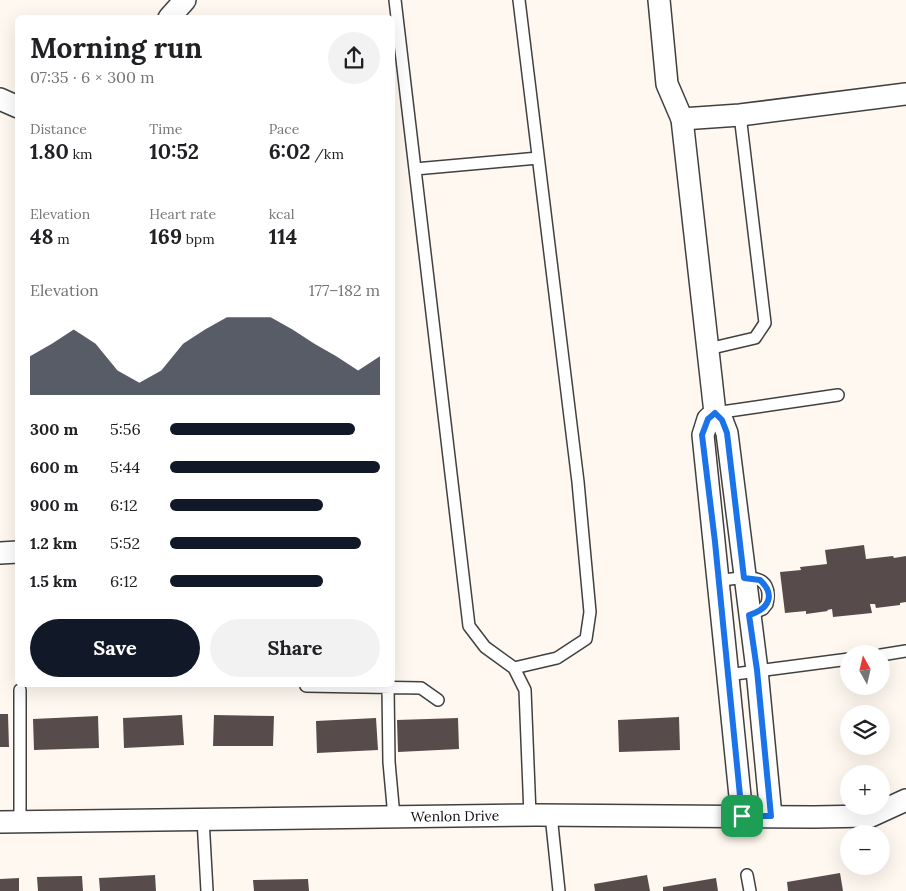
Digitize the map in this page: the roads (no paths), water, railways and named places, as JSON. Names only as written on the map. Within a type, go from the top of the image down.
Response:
[{"type":"street","points":[[172,15],[185,0]]},
{"type":"street","points":[[659,0],[667,84],[682,119],[715,413],[722,420],[727,433],[757,670],[771,816]]},
{"type":"street","points":[[682,119],[906,94]]},
{"type":"street","points":[[0,99],[15,106]]},
{"type":"street","points":[[715,413],[708,419],[702,435],[715,542],[742,816]]},
{"type":"street","points":[[0,553],[15,552]]},
{"type":"street","name":"Wenlon Drive","points":[[10,822],[541,815],[871,816],[906,800]]},
{"type":"lane","points":[[396,0],[469,626],[485,647],[514,668],[525,690],[541,815],[559,891]]},
{"type":"lane","points":[[514,668],[557,658],[586,639],[590,612],[578,482],[519,0]]},
{"type":"lane","points":[[708,349],[755,338],[765,323],[740,114]]},
{"type":"lane","points":[[416,169],[538,158]]},
{"type":"lane","points":[[715,413],[838,395]]},
{"type":"lane","points":[[718,581],[744,578]]},
{"type":"lane","points":[[890,654],[906,652]]},
{"type":"lane","points":[[727,675],[840,660]]},
{"type":"lane","points":[[394,817],[389,747],[388,687],[421,688],[438,700]]},
{"type":"lane","points":[[10,822],[20,690]]},
{"type":"lane","points":[[203,819],[207,891]]},
{"type":"lane","points":[[747,875],[750,891]]}]
